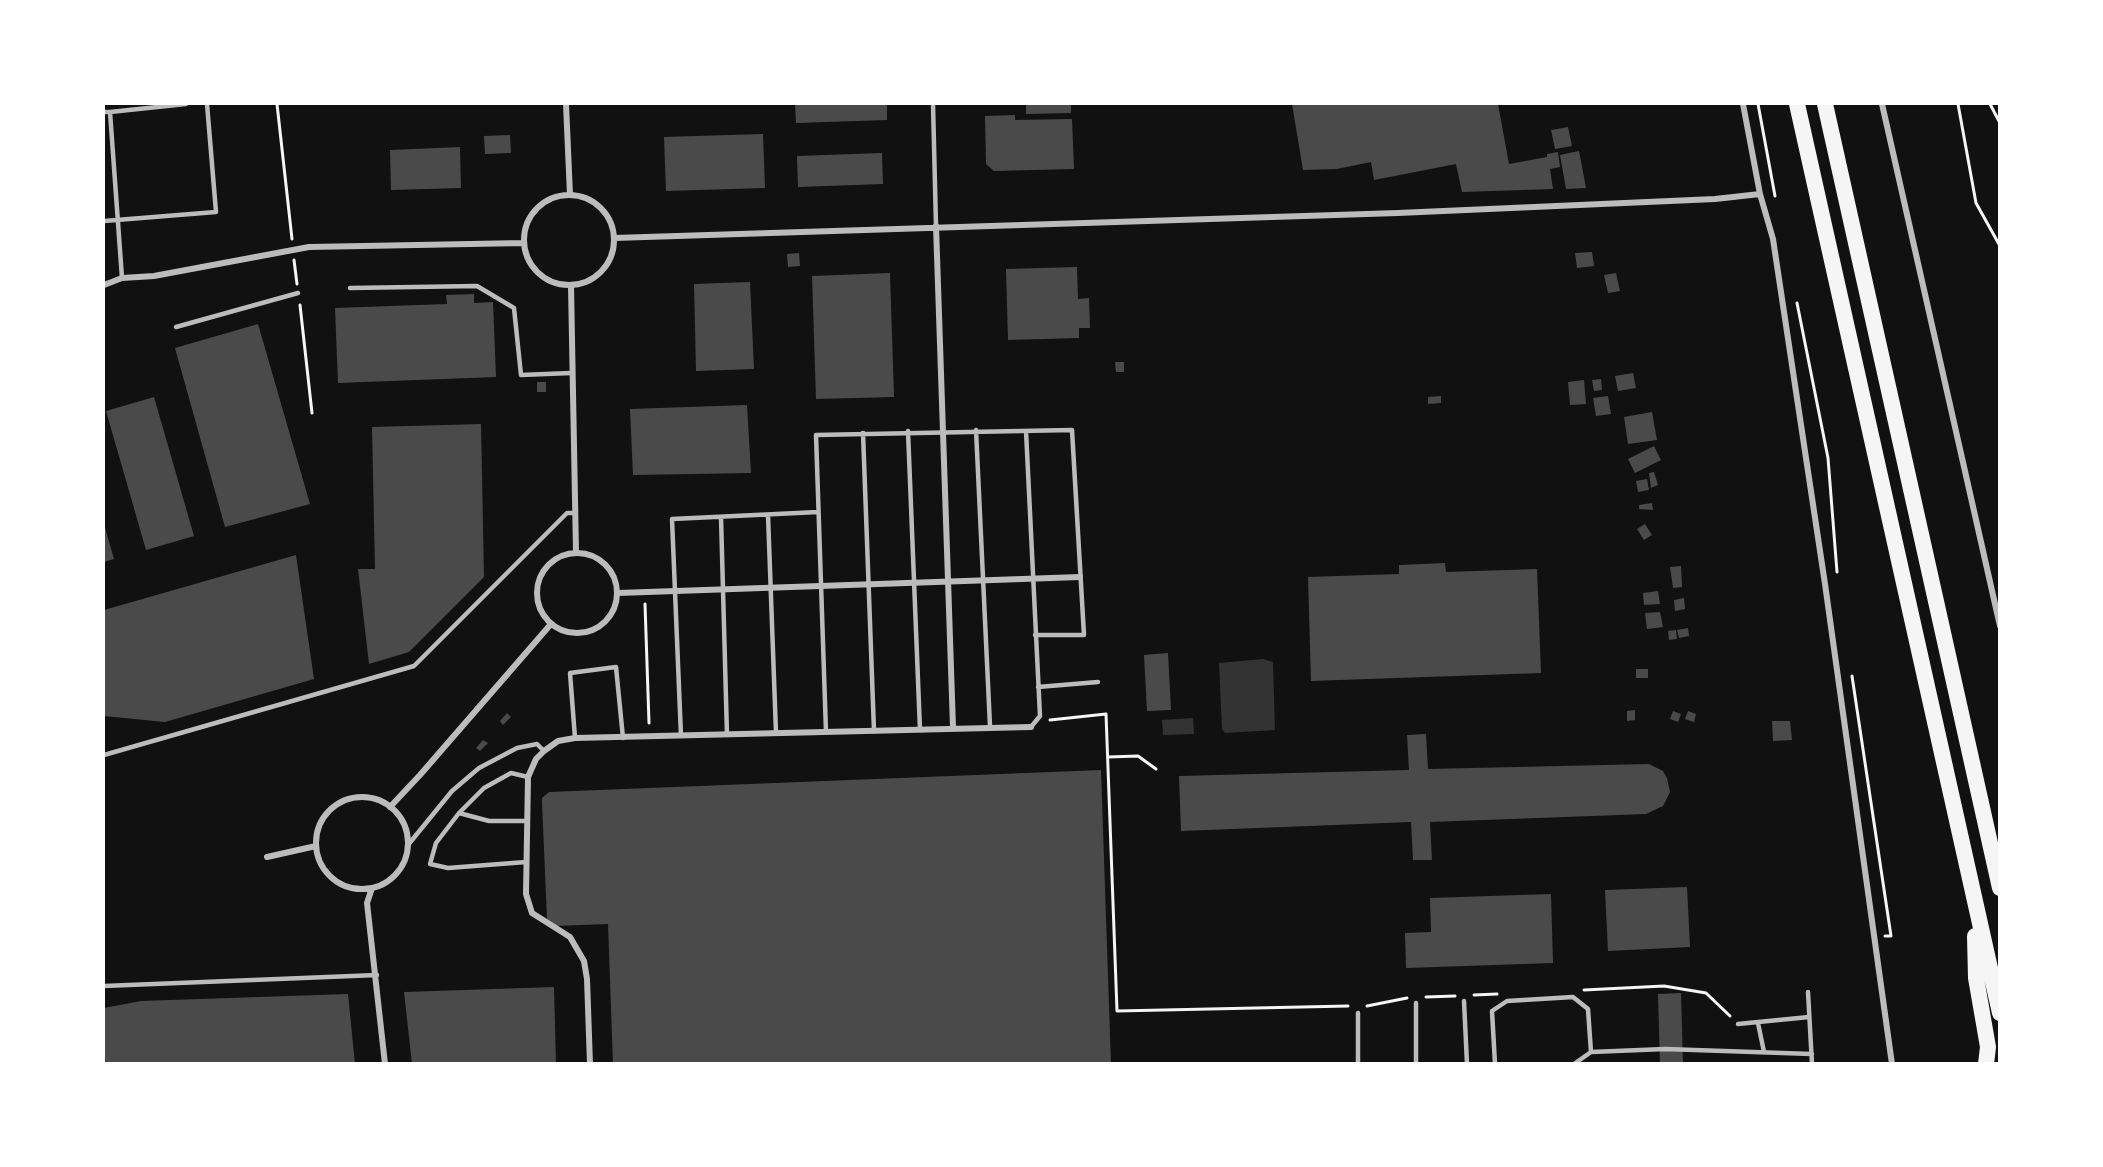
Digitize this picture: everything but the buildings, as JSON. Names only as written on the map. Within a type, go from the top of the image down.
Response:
[{"type":"highway","points":[[1797,104],[2000,1013]]},
{"type":"highway","points":[[1825,104],[2000,888]]},
{"type":"highway","points":[[1973,893],[1976,978],[1988,1047],[1986,1064]]},
{"type":"street","points":[[566,104],[570,195]]},
{"type":"street","points":[[1743,104],[1760,194],[1773,239],[1822,561],[1892,1064]]},
{"type":"street","points":[[1882,104],[2000,626]]},
{"type":"street","points":[[614,238],[1398,213],[1704,200],[1760,194]]},
{"type":"street","points":[[570,195],[594,202],[605,212],[612,226],[614,238],[612,255],[605,267],[595,278],[571,286],[552,282],[539,274],[530,262],[524,243],[530,219],[539,207],[552,199],[570,195]]},
{"type":"street","points":[[936,226],[953,727]]},
{"type":"street","points":[[104,285],[122,278],[154,276],[309,248],[524,243]]},
{"type":"street","points":[[571,286],[576,552]]},
{"type":"street","points":[[576,552],[595,556],[610,568],[618,593],[610,617],[600,627],[575,633],[562,631],[551,624],[538,603],[539,579],[553,560],[576,552]]},
{"type":"street","points":[[618,593],[644,590],[1080,577]]},
{"type":"street","points":[[390,807],[551,624]]},
{"type":"street","points":[[590,1064],[587,979],[584,961],[570,937],[532,913],[526,894],[528,777],[544,751],[558,741],[575,738],[920,730],[990,726],[1031,727]]},
{"type":"street","points":[[363,797],[377,800],[390,807],[400,817],[406,831],[408,845],[405,859],[398,872],[387,882],[372,888],[357,889],[341,884],[329,875],[320,862],[316,846],[321,823],[336,805],[349,799],[363,797]]},
{"type":"street","points":[[267,857],[316,846]]},
{"type":"street","points":[[372,888],[367,903],[377,975],[385,1064]]},
{"type":"lane","points":[[104,112],[186,104]]},
{"type":"lane","points":[[104,221],[216,212],[207,104]]},
{"type":"lane","points":[[933,104],[936,226]]},
{"type":"lane","points":[[110,112],[122,278]]},
{"type":"lane","points":[[350,288],[477,286],[514,308],[521,375],[571,373]]},
{"type":"lane","points":[[176,327],[298,293]]},
{"type":"lane","points":[[976,430],[990,726]]},
{"type":"lane","points":[[826,732],[816,435],[908,431],[1072,430],[1084,634],[1035,635]]},
{"type":"lane","points":[[908,431],[920,730]]},
{"type":"lane","points":[[1026,431],[1040,716],[1031,727]]},
{"type":"lane","points":[[863,433],[874,731]]},
{"type":"lane","points":[[681,736],[672,519],[818,512]]},
{"type":"lane","points":[[104,755],[414,666],[567,513],[576,513]]},
{"type":"lane","points":[[768,515],[776,733]]},
{"type":"lane","points":[[721,517],[728,735]]},
{"type":"lane","points":[[575,738],[570,673],[616,667],[623,738]]},
{"type":"lane","points":[[1038,687],[1098,682]]},
{"type":"lane","points":[[408,845],[452,791],[479,768],[517,748],[537,744],[544,751]]},
{"type":"lane","points":[[526,862],[448,868],[430,864],[436,843],[459,813],[484,788],[511,773],[528,777]]},
{"type":"lane","points":[[459,813],[489,821],[526,821]]},
{"type":"lane","points":[[104,986],[377,975]]},
{"type":"lane","points":[[1808,993],[1812,1064]]},
{"type":"lane","points":[[1495,1064],[1492,1011],[1507,1001],[1573,997],[1588,1009],[1591,1052]]},
{"type":"lane","points":[[1464,1001],[1467,1064]]},
{"type":"lane","points":[[1416,1003],[1416,1064]]},
{"type":"lane","points":[[1358,1013],[1358,1064]]},
{"type":"lane","points":[[1738,1024],[1809,1017]]},
{"type":"lane","points":[[1758,1023],[1764,1052]]},
{"type":"lane","points":[[1574,1064],[1591,1052],[1665,1049],[1812,1054]]},
{"type":"path","points":[[1958,104],[1976,203],[2000,246]]},
{"type":"path","points":[[1990,104],[2000,123]]},
{"type":"path","points":[[644,590],[650,737]]},
{"type":"path","points":[[1031,727],[1054,718],[1106,714],[1118,1011],[1350,1006]]},
{"type":"path","points":[[1108,757],[1138,756],[1156,769]]},
{"type":"path","points":[[1583,990],[1664,986],[1706,993],[1738,1024]]},
{"type":"path","points":[[1420,998],[1501,994]]},
{"type":"path","points":[[1362,1006],[1408,998]]},
{"type":"shaded area","points":[[1263,659],[1273,662],[1275,730],[1225,733],[1222,729],[1219,663]]},
{"type":"shaded area","points":[[1193,718],[1194,734],[1163,735],[1162,720]]}]
